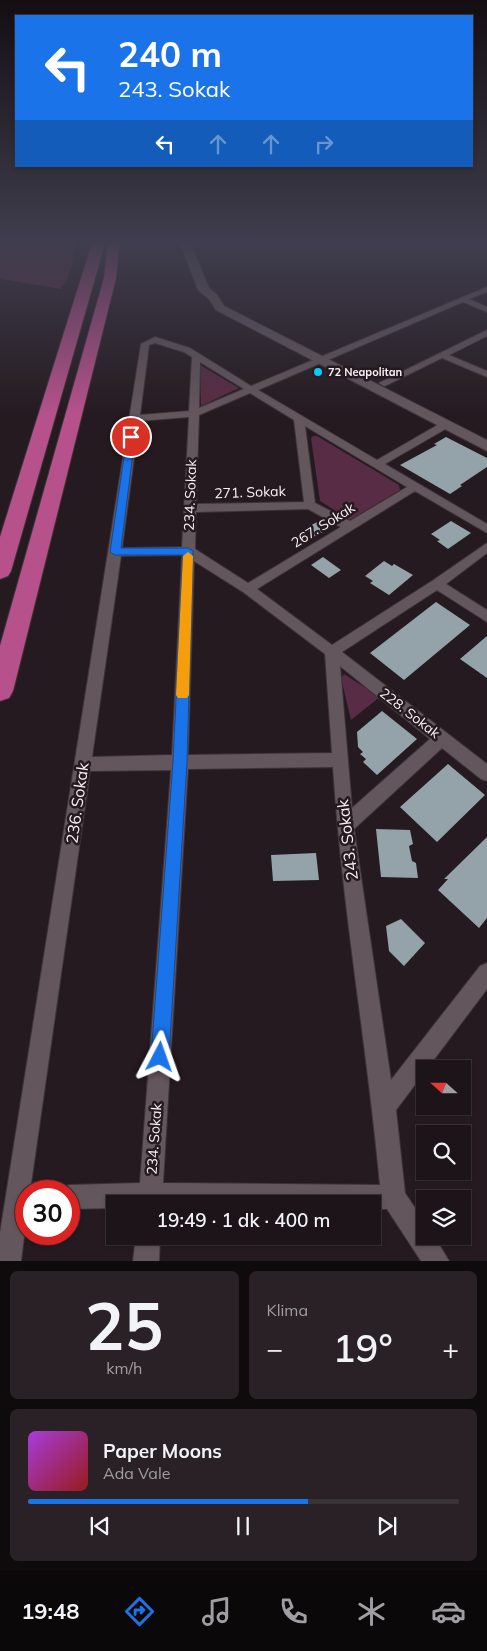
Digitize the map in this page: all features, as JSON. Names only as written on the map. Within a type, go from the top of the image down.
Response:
[{"type":"highway","points":[[0,571],[83,299]]},
{"type":"highway","points":[[0,691],[97,299]]},
{"type":"main road","points":[[214,299],[220,308],[324,357],[384,382],[487,434]]},
{"type":"main road","points":[[324,357],[445,425],[487,446]]},
{"type":"street","points":[[134,418],[193,414],[462,299],[487,310]]},
{"type":"street","points":[[384,382],[486,335]]},
{"type":"street","name":"236. Sokak","points":[[24,1180],[145,344],[155,340],[187,350],[196,356]]},
{"type":"street","points":[[442,355],[487,374]]},
{"type":"street","points":[[196,356],[299,419],[487,529]]},
{"type":"street","name":"234. Sokak","points":[[150,1195],[180,762],[196,356]]},
{"type":"street","points":[[299,419],[310,505],[349,526]]},
{"type":"street","points":[[377,464],[445,425]]},
{"type":"street","name":"267. Sokak","points":[[248,588],[414,486]]},
{"type":"street","name":"271. Sokak","points":[[190,508],[310,505]]},
{"type":"street","points":[[115,552],[188,551],[248,588],[332,652],[437,584],[487,547]]},
{"type":"street","points":[[437,584],[487,617]]},
{"type":"street","name":"228. Sokak","points":[[332,652],[487,774]]},
{"type":"street","name":"243. Sokak","points":[[332,652],[338,760],[345,826],[384,1107],[394,1197],[436,1261]]},
{"type":"street","points":[[345,826],[442,738]]},
{"type":"street","points":[[83,764],[338,760]]},
{"type":"street","points":[[384,1107],[487,973]]},
{"type":"street","points":[[80,1196],[106,1197]]},
{"type":"street","points":[[381,1197],[394,1197]]},
{"type":"street","name":"236. Sokak","points":[[8,1261],[15,1229]]},
{"type":"street","points":[[146,1261],[147,1245]]},
{"type":"shaded area","points":[[200,365],[239,388],[201,406]]},
{"type":"shaded area","points":[[317,436],[399,485],[400,490],[350,520],[320,501],[311,438]]},
{"type":"shaded area","points":[[344,674],[380,697],[351,720],[341,678]]},
{"type":"building","points":[[446,437],[487,458],[487,467],[450,494],[400,465],[437,445],[434,444]]},
{"type":"building","points":[[319,521],[329,529],[313,537],[304,529]]},
{"type":"building","points":[[451,521],[471,533],[448,549],[431,534]]},
{"type":"building","points":[[323,557],[341,570],[329,578],[311,565]]},
{"type":"building","points":[[384,561],[392,566],[394,564],[413,575],[389,595],[370,583],[373,581],[365,576]]},
{"type":"building","points":[[436,602],[470,625],[404,680],[370,653]]},
{"type":"building","points":[[487,636],[487,678],[460,659]]},
{"type":"building","points":[[382,711],[417,739],[377,775],[363,762],[366,759],[360,754],[363,752],[358,747],[357,732]]},
{"type":"building","points":[[448,764],[485,795],[437,842],[400,807]]},
{"type":"building","points":[[376,829],[410,830],[413,844],[409,846],[412,861],[416,863],[418,878],[381,877]]},
{"type":"building","points":[[487,837],[487,918],[479,928],[438,890],[448,879],[444,879]]},
{"type":"building","points":[[316,853],[319,880],[273,881],[271,855]]},
{"type":"building","points":[[401,919],[425,943],[404,966],[389,951],[386,926]]},
{"type":"slow traffic","points":[[183,695],[188,556]]},
{"type":"place","name":"72 Neapolitan","points":[[318,372]]},
{"type":"route","points":[[131,437],[115,552],[188,551],[180,762],[160,1057]]}]
